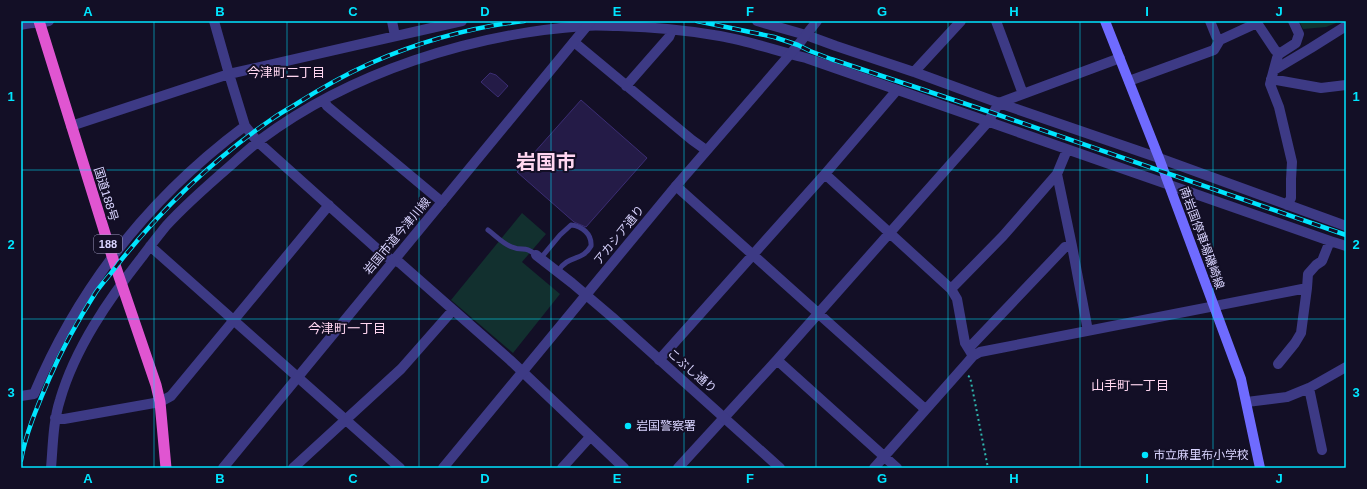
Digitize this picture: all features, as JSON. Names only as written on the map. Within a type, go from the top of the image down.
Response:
[{"type":"highway","name":"国道188号","points":[[42,22],[71,126],[160,402],[166,468]]},
{"type":"main road","name":"南岩国停車場磯崎線","points":[[1105,21],[1241,379],[1260,468]]},
{"type":"street","points":[[214,21],[245,126],[258,142],[385,256],[400,263],[510,360],[624,468]]},
{"type":"street","points":[[392,21],[395,36]]},
{"type":"street","points":[[71,126],[229,74],[462,21]]},
{"type":"street","points":[[757,21],[806,35],[914,72],[1346,226]]},
{"type":"street","name":"アカシア通り","points":[[443,468],[706,150],[817,21]]},
{"type":"street","points":[[914,72],[961,21]]},
{"type":"street","points":[[996,21],[1023,94]]},
{"type":"street","points":[[1210,21],[1216,36],[1220,40]]},
{"type":"street","points":[[1287,205],[1291,198],[1292,162],[1279,107],[1270,84],[1279,54],[1296,43],[1299,34],[1293,21]]},
{"type":"street","points":[[21,25],[42,22]]},
{"type":"street","points":[[51,468],[55,418],[60,399],[75,360],[86,339],[122,284],[164,228],[182,208],[258,142],[324,100],[388,70],[430,54],[515,34],[589,23],[722,36],[806,58],[1346,246]]},
{"type":"street","name":"岩国市道今津川線","points":[[223,468],[589,23]]},
{"type":"street","points":[[1129,81],[1214,50],[1220,40],[1257,23],[1279,54]]},
{"type":"street","points":[[1273,74],[1346,26]]},
{"type":"street","points":[[626,86],[669,37],[672,30]]},
{"type":"street","points":[[574,42],[706,150]]},
{"type":"street","points":[[678,468],[777,360],[817,313],[988,122],[999,103],[1120,58]]},
{"type":"street","points":[[1273,74],[1321,88],[1346,84]]},
{"type":"street","points":[[660,360],[825,174],[897,90]]},
{"type":"street","points":[[324,100],[327,106],[442,202]]},
{"type":"street","points":[[21,396],[34,394],[64,329],[88,290],[112,256],[144,217],[176,184],[210,153],[245,126]]},
{"type":"street","points":[[951,289],[1003,236],[1057,174],[1067,150]]},
{"type":"street","points":[[825,174],[951,289],[957,299],[965,343],[971,352]]},
{"type":"street","points":[[1057,174],[1088,331]]},
{"type":"street","points":[[676,186],[925,409]]},
{"type":"street","points":[[55,418],[64,419],[160,402],[175,392],[329,205]]},
{"type":"street","points":[[1278,364],[1301,333],[1308,288],[1308,274],[1322,261],[1330,241]]},
{"type":"street","points":[[150,246],[400,468]]},
{"type":"street","points":[[874,468],[961,369],[971,352],[1065,247],[1072,246]]},
{"type":"street","name":"こぶし通り","points":[[538,257],[558,271],[780,468]]},
{"type":"street","points":[[971,352],[980,352],[1308,288]]},
{"type":"street","points":[[293,468],[401,369],[453,310]]},
{"type":"street","points":[[777,360],[898,468]]},
{"type":"street","points":[[1247,402],[1287,397],[1309,388],[1346,367]]},
{"type":"street","points":[[1309,388],[1322,450]]},
{"type":"street","points":[[562,468],[590,437]]},
{"type":"lane","points":[[488,230],[513,248],[529,249],[538,257],[571,225],[580,226],[590,237],[591,246],[585,254],[581,257],[571,259],[563,264],[558,271]]},
{"type":"path","points":[[961,369],[970,377],[988,468]]},
{"type":"green space","points":[[1299,21],[1336,21],[1336,23],[1326,27],[1303,29]]},
{"type":"green space","points":[[522,213],[546,234],[522,262],[560,294],[513,353],[451,300]]},
{"type":"building","points":[[490,73],[496,75],[508,86],[498,97],[481,82]]},
{"type":"building","points":[[581,100],[647,158],[586,227],[574,222],[517,172]]},
{"type":"railway","points":[[21,460],[29,429],[49,379],[59,357],[96,292],[152,224],[210,168],[251,134],[277,115],[361,68],[389,55],[446,36],[485,27],[524,21]]},
{"type":"railway","points":[[697,21],[774,37],[831,59],[993,113],[1346,235]]},
{"type":"place","name":"岩国警察署","points":[[628,426]]},
{"type":"place","name":"市立麻里布小学校","points":[[1145,455]]},
{"type":"district","name":"今津町二丁目","points":[[286,72]]},
{"type":"district","name":"岩国市","points":[[546,162]]},
{"type":"district","name":"今津町一丁目","points":[[347,328]]},
{"type":"district","name":"山手町一丁目","points":[[1130,385]]}]
